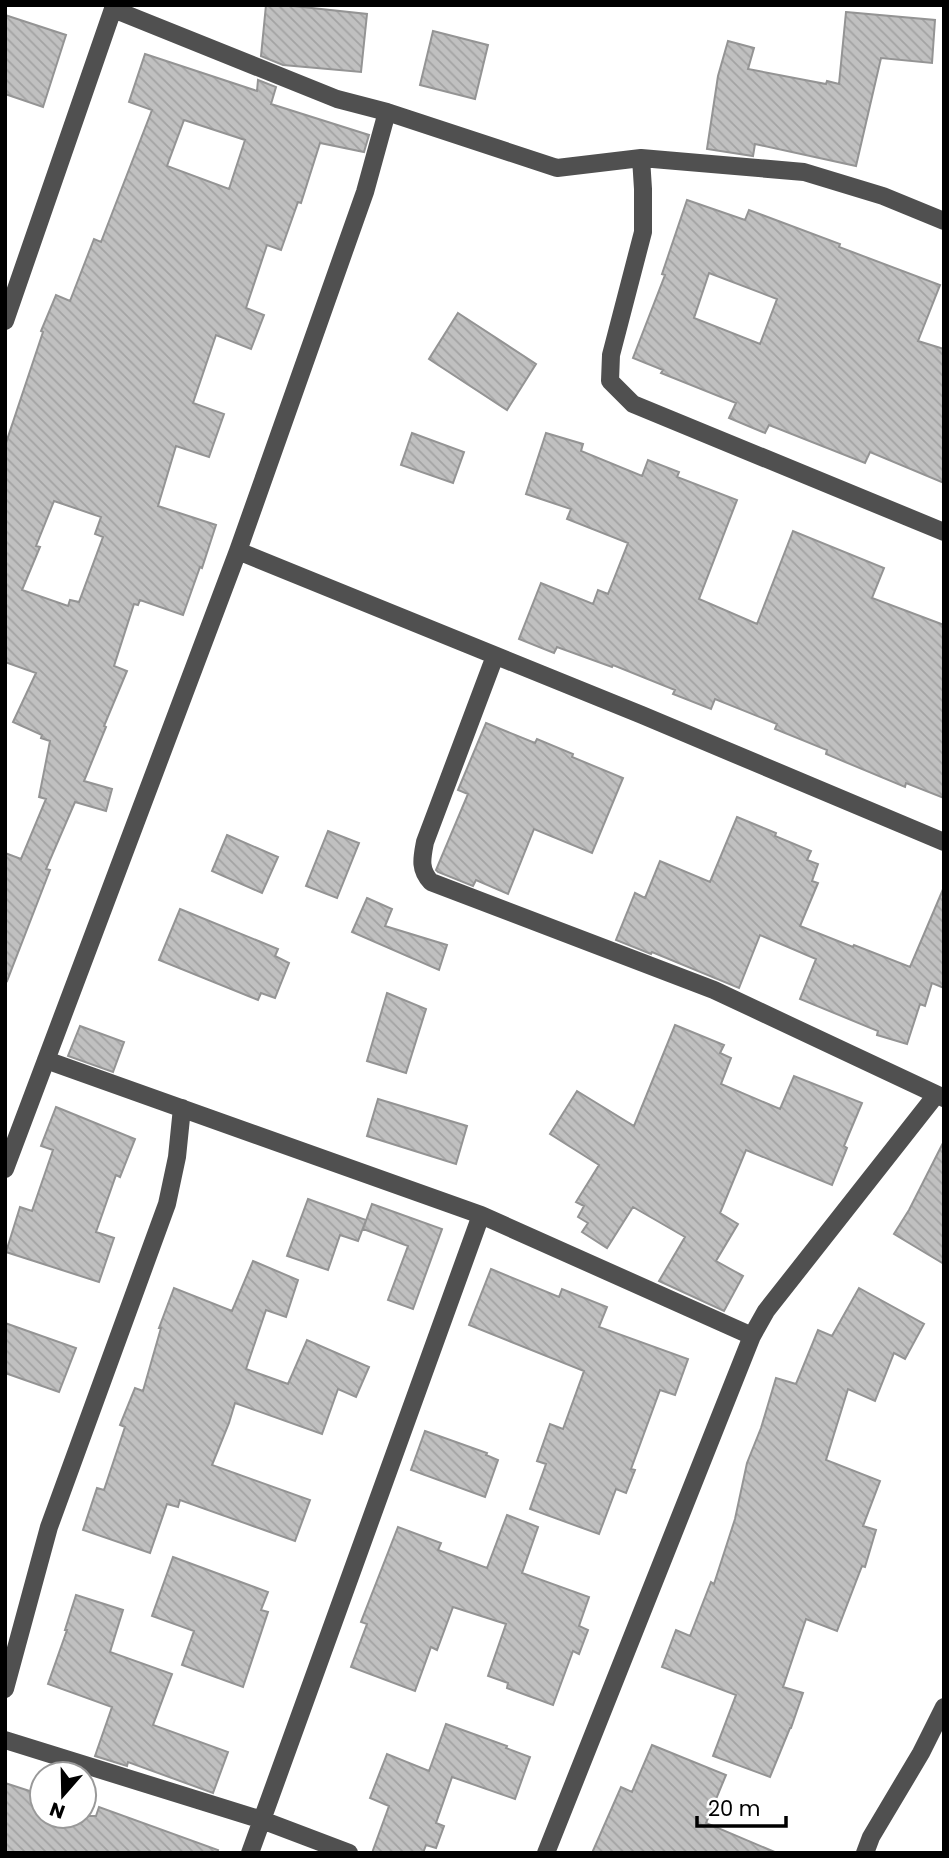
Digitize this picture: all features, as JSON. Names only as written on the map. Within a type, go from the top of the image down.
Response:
[{"type":"street","points":[[5,321],[114,7],[337,99],[387,112],[557,168],[641,158],[804,172],[883,196],[944,220]]},
{"type":"street","points":[[5,1169],[238,551],[365,192],[387,112]]},
{"type":"street","points":[[641,158],[643,232],[611,355],[610,381],[633,404],[944,531]]},
{"type":"street","points":[[238,551],[642,715],[944,842]]},
{"type":"street","points":[[495,656],[425,842],[421,864],[424,875],[431,882],[714,990],[940,1097],[766,1311],[752,1336],[546,1853]]},
{"type":"street","points":[[46,1060],[481,1215],[752,1336]]},
{"type":"street","points":[[5,1689],[49,1527],[167,1203],[177,1157],[182,1108]]},
{"type":"street","points":[[250,1853],[481,1215]]},
{"type":"street","points":[[865,1853],[871,1837],[921,1754],[944,1707]]},
{"type":"street","points":[[5,1740],[262,1820],[349,1853]]},
{"type":"building","points":[[266,5],[367,14],[361,72],[283,65],[261,56]]},
{"type":"building","points":[[846,12],[935,20],[932,63],[881,58],[856,166],[755,144],[753,156],[707,149],[718,76],[728,41],[754,48],[748,69],[826,84],[827,81],[839,84]]},
{"type":"building","points":[[5,15],[66,35],[43,107],[5,94]]},
{"type":"building","points":[[433,31],[488,45],[475,99],[420,85]]},
{"type":"building","points":[[145,54],[257,91],[258,80],[276,87],[271,104],[369,135],[364,152],[320,143],[301,203],[298,202],[281,250],[267,245],[246,308],[264,315],[251,349],[216,335],[193,403],[224,414],[209,457],[176,446],[158,506],[216,525],[183,615],[140,600],[138,605],[134,604],[114,666],[127,671],[84,781],[112,789],[106,811],[75,802],[46,869],[50,870],[7,981],[5,853],[21,859],[46,799],[39,797],[50,741],[13,722],[36,673],[5,662],[5,446],[43,332],[41,331],[56,295],[70,301],[94,239],[101,242],[152,110],[129,102]],"holes":[[[184,120],[245,140],[229,189],[167,166]],[[54,501],[101,517],[95,534],[103,537],[79,602],[70,600],[68,606],[22,590],[40,547],[36,546]]]},
{"type":"building","points":[[687,200],[745,220],[749,210],[940,285],[918,341],[944,349],[944,483],[870,452],[865,463],[769,425],[765,433],[729,418],[736,403],[661,373],[663,370],[633,358],[665,275],[662,274]],"holes":[[[709,273],[777,299],[760,344],[694,318]]]},
{"type":"building","points":[[458,313],[536,364],[507,410],[429,359]]},
{"type":"building","points":[[412,433],[464,452],[453,483],[401,465]]},
{"type":"building","points":[[546,433],[583,444],[581,451],[642,476],[648,460],[679,472],[677,477],[737,500],[699,599],[757,624],[793,531],[884,568],[872,598],[944,625],[944,798],[906,783],[905,787],[826,754],[827,750],[775,729],[777,724],[715,699],[711,709],[673,694],[675,690],[613,665],[612,667],[557,647],[554,653],[519,639],[541,583],[593,604],[598,590],[608,594],[628,543],[567,519],[571,509],[526,494]]},
{"type":"building","points":[[486,723],[535,743],[537,739],[623,778],[592,853],[534,829],[508,894],[476,880],[473,886],[436,870],[468,794],[458,790]]},
{"type":"building","points":[[737,817],[811,851],[807,860],[818,864],[812,881],[818,883],[800,926],[910,967],[944,887],[944,988],[932,983],[925,1006],[920,1004],[907,1044],[877,1035],[878,1031],[800,999],[816,959],[760,935],[739,988],[616,940],[635,893],[645,898],[660,861],[710,882]]},
{"type":"building","points":[[328,831],[359,843],[337,898],[306,886]]},
{"type":"building","points":[[227,835],[278,857],[262,893],[212,871]]},
{"type":"building","points":[[367,898],[392,909],[385,926],[447,945],[439,970],[352,932]]},
{"type":"building","points":[[180,909],[278,949],[275,956],[289,963],[275,998],[261,993],[258,1000],[159,960]]},
{"type":"building","points":[[387,993],[426,1009],[406,1073],[367,1061]]},
{"type":"building","points":[[675,1025],[724,1045],[720,1053],[731,1058],[721,1084],[780,1109],[794,1076],[862,1103],[844,1146],[847,1148],[832,1185],[746,1150],[720,1213],[738,1224],[716,1261],[743,1276],[724,1311],[659,1281],[685,1237],[633,1207],[607,1248],[582,1232],[588,1223],[578,1217],[584,1206],[576,1202],[599,1165],[550,1134],[577,1091],[634,1126]]},
{"type":"building","points":[[80,1026],[124,1042],[113,1072],[68,1056]]},
{"type":"building","points":[[378,1099],[467,1126],[456,1164],[367,1136]]},
{"type":"building","points":[[56,1107],[135,1139],[120,1177],[116,1175],[96,1232],[114,1238],[99,1282],[6,1252],[20,1207],[32,1211],[53,1150],[41,1146]]},
{"type":"building","points":[[944,1141],[944,1264],[894,1234]]},
{"type":"building","points":[[308,1199],[366,1220],[358,1241],[340,1235],[328,1270],[287,1256]]},
{"type":"building","points":[[372,1204],[442,1229],[413,1309],[388,1300],[408,1246],[363,1229]]},
{"type":"building","points":[[253,1261],[298,1280],[286,1317],[266,1310],[246,1369],[288,1384],[307,1340],[369,1367],[356,1397],[338,1389],[322,1434],[235,1403],[212,1465],[310,1500],[295,1541],[180,1500],[178,1507],[167,1504],[150,1553],[83,1530],[97,1488],[104,1490],[125,1427],[120,1425],[135,1388],[143,1391],[159,1328],[174,1288],[232,1311]]},
{"type":"building","points":[[491,1269],[559,1297],[562,1289],[607,1307],[599,1327],[688,1359],[675,1395],[660,1390],[631,1469],[635,1470],[626,1493],[616,1489],[599,1534],[530,1509],[546,1464],[537,1461],[550,1424],[563,1429],[584,1371],[469,1325]]},
{"type":"building","points":[[859,1288],[924,1324],[905,1359],[894,1353],[875,1401],[848,1389],[826,1460],[880,1481],[863,1526],[876,1530],[865,1567],[862,1566],[837,1631],[806,1619],[783,1687],[803,1693],[770,1777],[713,1756],[736,1695],[662,1667],[676,1630],[690,1636],[711,1582],[714,1584],[735,1519],[747,1463],[776,1378],[796,1384],[818,1330],[832,1336]]},
{"type":"building","points":[[5,1323],[76,1348],[59,1392],[5,1373]]},
{"type":"building","points":[[425,1431],[487,1453],[486,1455],[498,1460],[485,1497],[411,1470]]},
{"type":"building","points":[[507,1515],[538,1527],[522,1573],[589,1597],[579,1626],[588,1630],[579,1654],[573,1651],[553,1705],[507,1688],[508,1683],[488,1676],[506,1624],[453,1607],[437,1650],[431,1647],[415,1691],[351,1667],[367,1624],[361,1622],[398,1527],[441,1543],[438,1550],[487,1568]]},
{"type":"building","points":[[173,1557],[268,1592],[261,1610],[268,1612],[243,1687],[182,1665],[194,1631],[152,1616]]},
{"type":"building","points":[[76,1595],[123,1610],[110,1652],[172,1674],[153,1725],[228,1752],[213,1793],[128,1762],[127,1766],[95,1756],[112,1707],[48,1684]]},
{"type":"building","points":[[446,1724],[530,1757],[515,1799],[452,1777],[436,1823],[444,1826],[436,1848],[426,1845],[423,1853],[372,1853],[389,1806],[370,1798],[387,1754],[429,1771]]},
{"type":"building","points":[[652,1745],[726,1775],[706,1823],[777,1853],[592,1853],[621,1787],[632,1792]]},
{"type":"building","points":[[5,1783],[28,1790],[28,1830],[98,1830],[99,1807],[218,1850],[217,1853],[5,1853]]}]
